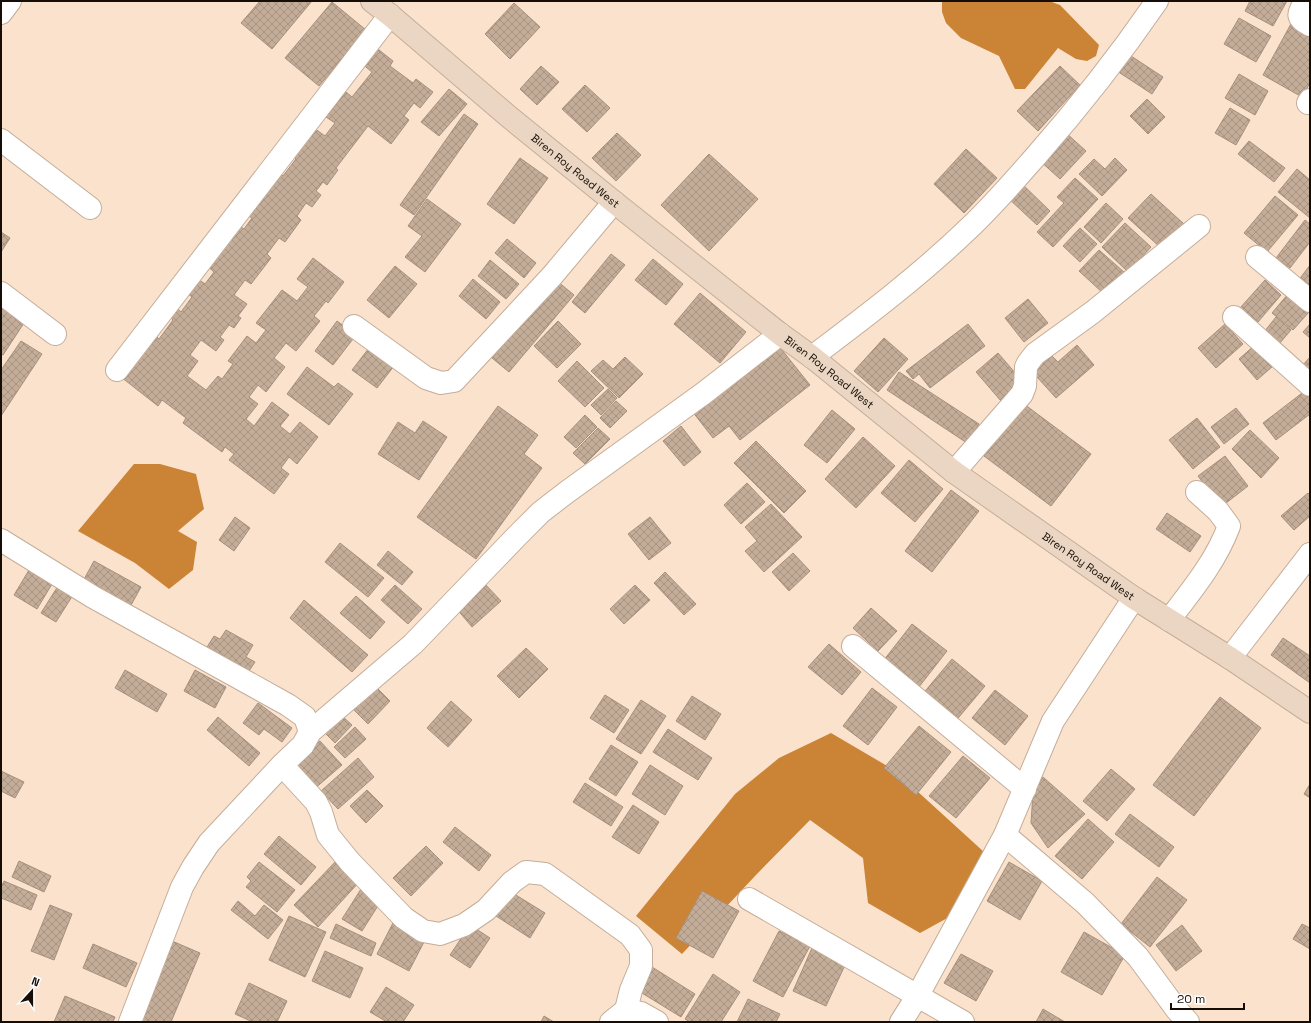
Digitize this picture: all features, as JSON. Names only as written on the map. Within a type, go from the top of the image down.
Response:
[{"type":"main road","name":"Biren Roy Road West","points":[[372,1],[508,116],[614,202],[780,334],[812,357],[954,472],[1134,598],[1230,658],[1310,712]]},
{"type":"street","points":[[1,13],[10,1]]},
{"type":"street","points":[[812,357],[897,292],[967,231],[1016,179],[1071,116],[1157,1]]},
{"type":"street","points":[[1306,1],[1300,11],[1299,16],[1301,20],[1310,25]]},
{"type":"street","points":[[117,370],[390,15]]},
{"type":"street","points":[[1,140],[90,208]]},
{"type":"street","points":[[354,326],[426,378],[441,383],[454,381],[552,276],[614,202]]},
{"type":"street","points":[[954,472],[1022,394],[1025,386],[1026,367],[1028,362],[1035,354],[1093,312],[1199,226]]},
{"type":"street","points":[[1257,257],[1310,301]]},
{"type":"street","points":[[1,293],[55,334]]},
{"type":"street","points":[[1234,316],[1310,385]]},
{"type":"street","points":[[130,1022],[182,887],[193,867],[209,843],[282,765],[303,745],[310,732],[413,644],[541,512],[704,393],[780,334]]},
{"type":"street","points":[[1169,620],[1200,579],[1222,545],[1229,526],[1218,511],[1198,492]]},
{"type":"street","points":[[1,540],[93,597],[288,705],[305,716],[310,732]]},
{"type":"street","points":[[1230,658],[1310,554]]},
{"type":"street","points":[[901,1022],[918,995],[1005,835],[1053,721],[1134,598]]},
{"type":"street","points":[[853,646],[1025,789]]},
{"type":"street","points":[[282,765],[316,802],[321,812],[328,835],[350,862],[404,918],[423,931],[440,934],[464,925],[486,910],[512,882],[526,872],[545,874],[630,935],[641,950],[641,966],[618,1016]]},
{"type":"street","points":[[1005,835],[1085,903],[1133,951],[1177,1010],[1188,1022]]},
{"type":"street","points":[[749,899],[963,1022]]},
{"type":"street","points":[[618,1016],[641,1014],[657,1022]]},
{"type":"shaded area","points":[[942,1],[1049,1],[1060,5],[1099,45],[1096,56],[1087,61],[1076,59],[1058,48],[1025,89],[1015,89],[999,56],[961,38],[946,23],[942,12]]},
{"type":"shaded area","points":[[134,464],[160,464],[196,474],[204,509],[178,531],[197,542],[193,570],[169,589],[135,563],[78,531]]},
{"type":"shaded area","points":[[831,733],[894,770],[984,852],[951,916],[920,933],[868,903],[863,858],[810,820],[682,954],[636,916],[735,794],[779,758]]},
{"type":"building","points":[[260,1],[312,1],[272,49],[241,23]]},
{"type":"building","points":[[1250,1],[1287,1],[1273,26],[1245,11]]},
{"type":"building","points":[[332,2],[366,30],[319,86],[285,58]]},
{"type":"building","points":[[514,3],[540,27],[510,59],[485,34]]},
{"type":"building","points":[[1239,18],[1271,36],[1256,62],[1224,44]]},
{"type":"building","points":[[1292,22],[1310,32],[1310,83],[1302,97],[1263,75]]},
{"type":"building","points":[[374,46],[393,61],[390,66],[413,83],[416,79],[433,92],[420,108],[414,103],[404,116],[409,120],[391,144],[368,126],[336,168],[338,170],[327,185],[323,182],[316,191],[321,195],[312,207],[306,203],[297,216],[301,220],[285,242],[279,238],[267,254],[271,258],[251,284],[245,280],[234,295],[247,304],[238,316],[241,318],[234,328],[229,325],[220,337],[224,340],[216,351],[201,340],[190,355],[198,361],[187,376],[206,390],[218,376],[222,379],[233,364],[228,361],[247,336],[256,343],[266,330],[256,323],[282,290],[297,301],[308,287],[297,279],[313,258],[344,282],[328,303],[326,301],[314,316],[320,321],[296,351],[286,343],[274,358],[285,367],[266,392],[258,385],[249,397],[258,404],[246,419],[254,426],[272,402],[289,415],[280,426],[290,434],[300,422],[318,437],[297,464],[289,457],[281,468],[289,474],[274,494],[229,460],[234,454],[225,447],[222,452],[183,423],[186,418],[162,400],[158,406],[121,377],[154,334],[159,339],[173,320],[169,316],[176,307],[181,312],[192,297],[187,293],[198,279],[205,284],[214,272],[206,265],[237,224],[244,229],[252,218],[246,214],[278,172],[283,176],[296,159],[292,155],[314,128],[325,136],[335,123],[326,117],[346,92],[352,97],[372,72],[361,63]]},
{"type":"building","points":[[1128,54],[1163,77],[1152,94],[1117,71]]},
{"type":"building","points":[[541,66],[559,82],[537,105],[520,89]]},
{"type":"building","points":[[1060,66],[1080,85],[1038,131],[1017,111]]},
{"type":"building","points":[[1239,74],[1268,91],[1255,115],[1225,98]]},
{"type":"building","points":[[585,85],[610,108],[587,132],[562,109]]},
{"type":"building","points":[[449,89],[467,104],[439,136],[421,122]]},
{"type":"building","points":[[1147,99],[1165,117],[1148,134],[1130,116]]},
{"type":"building","points":[[1230,108],[1250,120],[1236,145],[1215,133]]},
{"type":"building","points":[[464,114],[478,124],[414,215],[400,205]]},
{"type":"building","points":[[1065,132],[1086,151],[1060,179],[1039,160]]},
{"type":"building","points":[[617,133],[641,155],[616,181],[592,158]]},
{"type":"building","points":[[1249,141],[1285,168],[1274,182],[1238,154]]},
{"type":"building","points":[[966,149],[997,178],[964,213],[934,184]]},
{"type":"building","points":[[709,154],[758,199],[709,251],[661,205]]},
{"type":"building","points":[[520,158],[548,178],[514,224],[487,204]]},
{"type":"building","points":[[1115,158],[1127,170],[1102,196],[1079,174],[1094,159],[1105,169]]},
{"type":"building","points":[[1297,169],[1310,180],[1310,218],[1278,192]]},
{"type":"building","points":[[1075,178],[1098,199],[1053,247],[1037,232],[1064,203],[1057,197]]},
{"type":"building","points":[[1020,182],[1050,211],[1037,225],[1007,197]]},
{"type":"building","points":[[1151,194],[1184,224],[1161,248],[1128,218]]},
{"type":"building","points":[[1275,196],[1298,215],[1267,252],[1244,233]]},
{"type":"building","points":[[427,199],[461,224],[425,272],[405,257],[422,236],[408,226]]},
{"type":"building","points":[[1106,203],[1123,219],[1101,243],[1084,227]]},
{"type":"building","points":[[1305,220],[1310,224],[1310,242],[1290,268],[1276,258]]},
{"type":"building","points":[[1125,223],[1151,247],[1128,272],[1102,247]]},
{"type":"building","points":[[1080,228],[1097,244],[1080,262],[1063,246]]},
{"type":"building","points":[[1,232],[10,238],[1,252]]},
{"type":"building","points":[[507,239],[536,263],[524,278],[495,253]]},
{"type":"building","points":[[1099,250],[1124,272],[1104,294],[1079,271]]},
{"type":"building","points":[[611,254],[625,265],[585,313],[572,302]]},
{"type":"building","points":[[653,259],[683,284],[666,305],[635,280]]},
{"type":"building","points":[[490,260],[519,284],[506,299],[478,276]]},
{"type":"building","points":[[1310,265],[1310,290],[1298,281]]},
{"type":"building","points":[[395,266],[417,284],[389,318],[367,300]]},
{"type":"building","points":[[473,279],[500,302],[486,319],[459,296]]},
{"type":"building","points":[[1265,280],[1281,295],[1258,322],[1240,308]]},
{"type":"building","points":[[557,281],[574,295],[509,372],[492,358]]},
{"type":"building","points":[[700,293],[746,332],[720,363],[674,324]]},
{"type":"building","points":[[1288,294],[1309,312],[1293,330],[1272,313]]},
{"type":"building","points":[[1028,299],[1048,323],[1024,342],[1005,318]]},
{"type":"building","points":[[1,305],[26,320],[3,355],[1,354]]},
{"type":"building","points":[[1276,317],[1291,330],[1279,344],[1264,332]]},
{"type":"building","points":[[337,321],[356,335],[333,365],[315,351]]},
{"type":"building","points":[[558,321],[581,344],[557,368],[534,346]]},
{"type":"building","points":[[968,324],[985,346],[930,388],[919,374],[913,379],[906,371]]},
{"type":"building","points":[[1225,324],[1243,344],[1216,368],[1198,348]]},
{"type":"building","points":[[1310,324],[1310,338],[1303,332]]},
{"type":"building","points":[[884,338],[908,359],[878,392],[854,371]]},
{"type":"building","points":[[21,341],[42,354],[1,416],[1,370]]},
{"type":"building","points":[[778,345],[810,385],[740,440],[729,426],[713,438],[692,411]]},
{"type":"building","points":[[1077,345],[1094,365],[1056,398],[1028,367],[1047,351],[1058,362]]},
{"type":"building","points":[[1255,345],[1273,366],[1257,380],[1239,359]]},
{"type":"building","points":[[369,348],[394,366],[377,388],[352,370]]},
{"type":"building","points":[[998,353],[1023,382],[1001,401],[976,372]]},
{"type":"building","points":[[625,357],[643,374],[619,398],[591,371],[603,360],[613,369]]},
{"type":"building","points":[[1310,357],[1310,373],[1302,366]]},
{"type":"building","points":[[577,361],[604,388],[585,407],[558,381]]},
{"type":"building","points":[[307,367],[334,387],[338,383],[353,394],[329,425],[287,394]]},
{"type":"building","points":[[899,372],[979,424],[967,443],[887,390]]},
{"type":"building","points":[[608,389],[617,398],[601,415],[591,405]]},
{"type":"building","points":[[1306,390],[1310,394],[1310,414],[1276,440],[1263,423]]},
{"type":"building","points":[[616,401],[627,411],[610,428],[600,418]]},
{"type":"building","points":[[1024,404],[1091,454],[1051,506],[984,456]]},
{"type":"building","points":[[498,406],[538,435],[524,454],[542,468],[476,559],[417,517]]},
{"type":"building","points":[[1236,408],[1249,424],[1224,444],[1211,427]]},
{"type":"building","points":[[832,410],[855,429],[827,463],[804,445]]},
{"type":"building","points":[[585,415],[597,427],[576,448],[564,437]]},
{"type":"building","points":[[1197,418],[1220,447],[1193,469],[1169,440]]},
{"type":"building","points":[[423,421],[447,437],[419,480],[378,454],[398,422],[415,433]]},
{"type":"building","points":[[681,426],[701,452],[684,466],[663,441]]},
{"type":"building","points":[[598,428],[610,439],[585,464],[573,453]]},
{"type":"building","points":[[1250,430],[1279,458],[1261,478],[1232,449]]},
{"type":"building","points":[[863,437],[895,466],[856,508],[825,479]]},
{"type":"building","points":[[756,441],[806,491],[784,513],[734,463]]},
{"type":"building","points":[[1225,456],[1248,486],[1221,507],[1198,476]]},
{"type":"building","points":[[909,460],[943,489],[915,522],[881,493]]},
{"type":"building","points":[[747,483],[765,502],[741,524],[724,505]]},
{"type":"building","points":[[951,490],[979,511],[932,572],[905,551]]},
{"type":"building","points":[[1308,493],[1310,495],[1310,516],[1294,530],[1281,516]]},
{"type":"building","points":[[771,504],[802,537],[764,572],[745,551],[757,541],[745,527]]},
{"type":"building","points":[[1167,513],[1201,536],[1190,552],[1156,529]]},
{"type":"building","points":[[235,517],[250,528],[234,551],[219,540]]},
{"type":"building","points":[[650,517],[671,543],[649,560],[628,534]]},
{"type":"building","points":[[340,543],[384,578],[368,597],[325,562]]},
{"type":"building","points":[[388,551],[413,572],[402,585],[377,565]]},
{"type":"building","points":[[793,553],[810,571],[789,591],[772,572]]},
{"type":"building","points":[[94,561],[141,587],[130,607],[83,581]]},
{"type":"building","points":[[29,570],[52,584],[37,609],[14,595]]},
{"type":"building","points":[[665,572],[696,604],[684,615],[654,583]]},
{"type":"building","points":[[484,583],[501,601],[472,627],[456,608]]},
{"type":"building","points":[[395,585],[422,609],[408,624],[381,600]]},
{"type":"building","points":[[635,585],[650,600],[624,624],[610,609]]},
{"type":"building","points":[[58,586],[73,595],[56,622],[41,613]]},
{"type":"building","points":[[356,596],[385,622],[370,639],[340,613]]},
{"type":"building","points":[[304,600],[368,655],[352,672],[290,618]]},
{"type":"building","points":[[871,608],[897,631],[878,651],[853,628]]},
{"type":"building","points":[[912,624],[947,651],[915,692],[880,665]]},
{"type":"building","points":[[226,630],[253,645],[246,657],[255,662],[249,671],[207,647],[214,636],[220,639]]},
{"type":"building","points":[[1283,638],[1310,656],[1310,683],[1271,655]]},
{"type":"building","points":[[829,644],[861,672],[842,695],[808,667]]},
{"type":"building","points":[[526,648],[548,669],[519,698],[497,676]]},
{"type":"building","points":[[952,659],[985,686],[954,723],[921,696]]},
{"type":"building","points":[[125,670],[167,694],[157,712],[115,688]]},
{"type":"building","points":[[195,670],[226,687],[215,708],[184,691]]},
{"type":"building","points":[[374,685],[390,701],[368,724],[351,707]]},
{"type":"building","points":[[872,688],[897,707],[868,745],[843,726]]},
{"type":"building","points":[[995,690],[1028,716],[1005,745],[972,718]]},
{"type":"building","points":[[605,695],[629,710],[614,733],[590,718]]},
{"type":"building","points":[[692,696],[721,714],[705,740],[676,721]]},
{"type":"building","points":[[1220,697],[1261,728],[1194,816],[1153,785]]},
{"type":"building","points":[[641,700],[666,716],[641,754],[616,739]]},
{"type":"building","points":[[451,701],[472,720],[448,747],[427,728]]},
{"type":"building","points":[[258,703],[292,728],[282,742],[264,729],[259,735],[243,723]]},
{"type":"building","points":[[342,716],[352,725],[335,743],[325,733]]},
{"type":"building","points":[[218,717],[260,753],[249,766],[207,730]]},
{"type":"building","points":[[919,726],[951,752],[916,795],[884,768]]},
{"type":"building","points":[[355,727],[366,739],[345,758],[334,747]]},
{"type":"building","points":[[668,729],[712,758],[698,780],[653,752]]},
{"type":"building","points":[[320,741],[342,765],[313,790],[292,765]]},
{"type":"building","points":[[611,745],[638,762],[616,796],[589,779]]},
{"type":"building","points":[[963,756],[990,778],[956,818],[929,796]]},
{"type":"building","points":[[358,758],[374,777],[338,809],[321,791]]},
{"type":"building","points":[[650,765],[683,786],[665,815],[632,794]]},
{"type":"building","points":[[1111,769],[1135,789],[1107,821],[1083,801]]},
{"type":"building","points":[[1,771],[24,782],[15,798],[1,791]]},
{"type":"building","points":[[1043,777],[1085,814],[1048,848],[1031,823],[1033,793]]},
{"type":"building","points":[[585,783],[623,807],[611,826],[573,802]]},
{"type":"building","points":[[1310,784],[1310,798],[1304,794]]},
{"type":"building","points":[[367,790],[383,806],[366,823],[350,806]]},
{"type":"building","points":[[633,805],[659,822],[639,854],[612,837]]},
{"type":"building","points":[[1130,814],[1174,847],[1159,867],[1115,834]]},
{"type":"building","points":[[1088,819],[1114,842],[1082,879],[1055,856]]},
{"type":"building","points":[[455,827],[491,855],[479,871],[443,842]]},
{"type":"building","points":[[279,836],[316,867],[301,885],[264,854]]},
{"type":"building","points":[[426,846],[443,863],[411,896],[393,878]]},
{"type":"building","points":[[337,860],[360,881],[318,927],[294,905]]},
{"type":"building","points":[[19,861],[51,876],[44,892],[12,877]]},
{"type":"building","points":[[259,862],[295,890],[277,912],[246,887],[251,881],[247,877]]},
{"type":"building","points":[[1009,862],[1042,881],[1020,920],[987,901]]},
{"type":"building","points":[[1157,877],[1187,900],[1150,947],[1121,924]]},
{"type":"building","points":[[4,881],[37,895],[31,910],[1,898],[1,888]]},
{"type":"building","points":[[361,889],[381,901],[362,931],[342,919]]},
{"type":"building","points":[[702,891],[739,911],[713,958],[676,938]]},
{"type":"building","points":[[511,892],[545,913],[530,938],[496,916]]},
{"type":"building","points":[[238,901],[255,916],[264,905],[283,920],[268,939],[231,910]]},
{"type":"building","points":[[50,905],[72,914],[54,960],[31,951]]},
{"type":"building","points":[[289,916],[326,932],[305,977],[269,960]]},
{"type":"building","points":[[394,921],[426,938],[409,971],[377,954]]},
{"type":"building","points":[[336,924],[376,943],[371,956],[330,938]]},
{"type":"building","points":[[1302,924],[1310,928],[1310,949],[1293,939]]},
{"type":"building","points":[[470,925],[490,938],[470,968],[450,955]]},
{"type":"building","points":[[1182,925],[1202,951],[1176,971],[1156,945]]},
{"type":"building","points":[[779,931],[810,946],[783,997],[753,981]]},
{"type":"building","points":[[1084,932],[1125,955],[1102,995],[1061,972]]},
{"type":"building","points":[[172,941],[200,953],[171,1022],[139,1022]]},
{"type":"building","points":[[93,944],[137,963],[126,987],[83,968]]},
{"type":"building","points":[[812,948],[846,963],[826,1006],[793,991]]},
{"type":"building","points":[[325,951],[363,968],[350,998],[312,981]]},
{"type":"building","points":[[961,954],[993,971],[976,1001],[944,983]]},
{"type":"building","points":[[652,967],[695,994],[681,1017],[637,990]]},
{"type":"building","points":[[713,974],[740,992],[721,1022],[690,1022],[685,1019]]},
{"type":"building","points":[[249,983],[287,1001],[277,1022],[253,1022],[235,1014]]},
{"type":"building","points":[[386,987],[414,1005],[403,1022],[387,1022],[370,1012]]},
{"type":"building","points":[[65,996],[115,1017],[113,1022],[54,1022]]},
{"type":"building","points":[[748,999],[780,1014],[776,1022],[737,1022]]},
{"type":"building","points":[[1043,1009],[1065,1022],[1036,1022]]},
{"type":"building","points":[[544,1016],[554,1022],[541,1022]]}]
